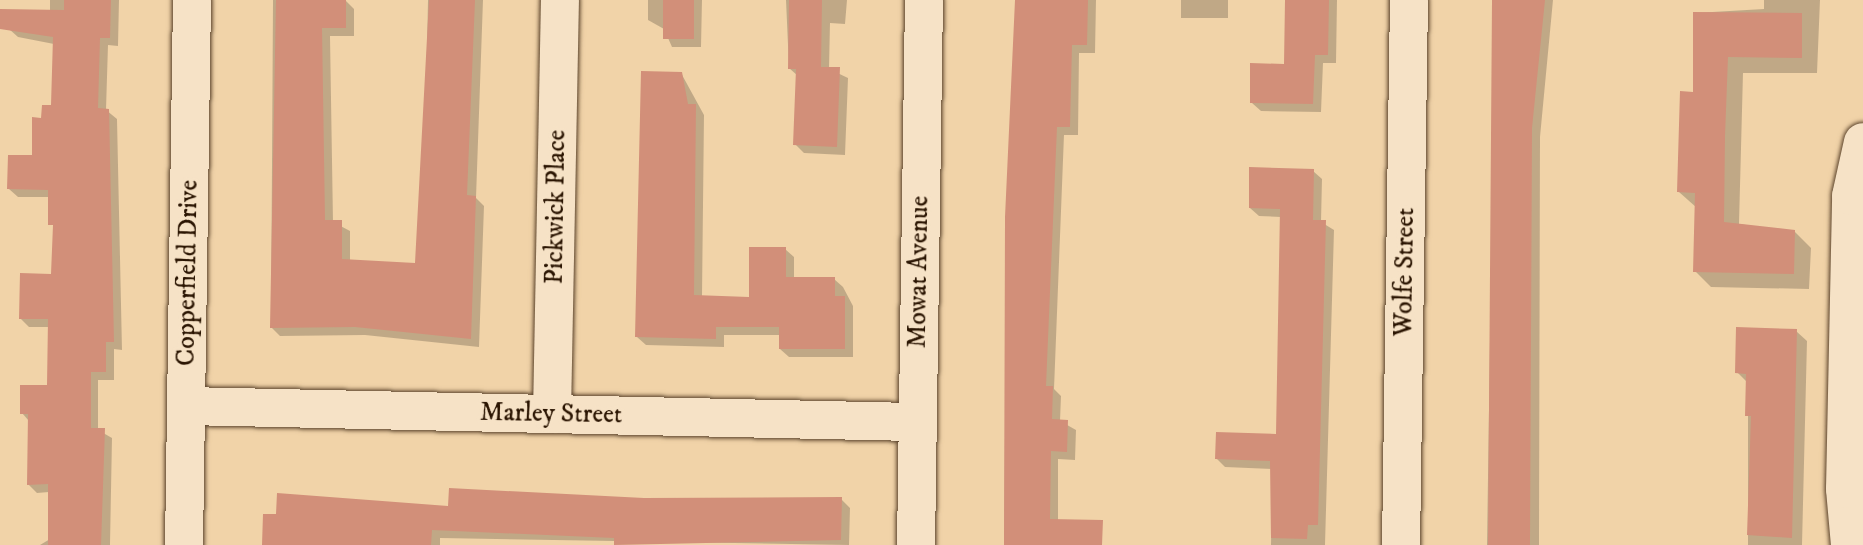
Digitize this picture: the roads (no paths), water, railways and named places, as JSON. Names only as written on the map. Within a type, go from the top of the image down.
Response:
[{"type":"street","name":"Copperfield Drive","points":[[184,545],[192,0]]},
{"type":"street","name":"Pickwick Place","points":[[552,414],[560,0]]},
{"type":"street","name":"Mowat Avenue","points":[[915,545],[925,0]]},
{"type":"street","name":"Wolfe Street","points":[[1401,545],[1409,0]]},
{"type":"street","points":[[1850,545],[1845,489],[1851,196],[1863,142]]},
{"type":"street","name":"Marley Street","points":[[186,406],[916,422]]}]
